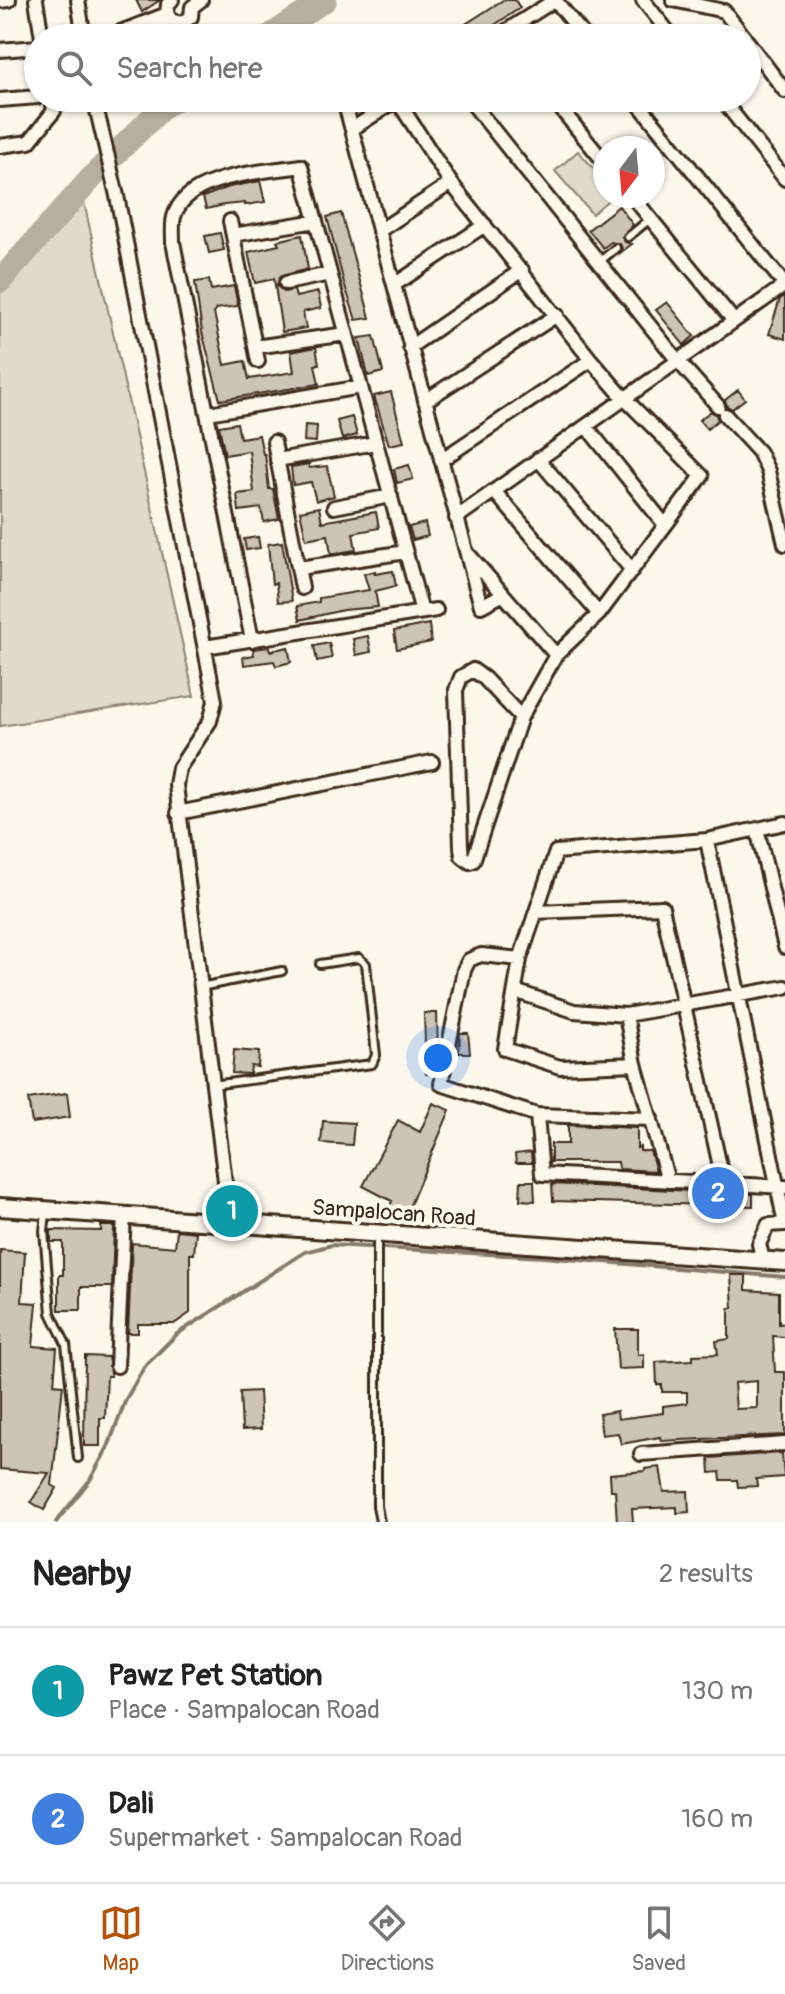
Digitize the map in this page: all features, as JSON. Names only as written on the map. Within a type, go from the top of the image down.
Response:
[{"type":"main road","name":"Sampalocan Road","points":[[0,1207],[785,1262]]},
{"type":"street","points":[[0,1],[9,0]]},
{"type":"street","points":[[36,0],[40,24]]},
{"type":"street","points":[[78,0],[82,24]]},
{"type":"street","points":[[519,24],[555,0],[575,24]]},
{"type":"street","points":[[643,0],[662,24]]},
{"type":"street","points":[[673,0],[724,11],[734,24]]},
{"type":"street","points":[[170,7],[182,23],[193,12],[193,2]]},
{"type":"street","points":[[134,24],[170,7]]},
{"type":"street","points":[[152,24],[170,7]]},
{"type":"street","points":[[0,50],[24,48]]},
{"type":"street","points":[[761,60],[785,91]]},
{"type":"street","points":[[0,100],[24,98]]},
{"type":"street","points":[[0,146],[29,142],[53,112]]},
{"type":"street","points":[[97,112],[117,196],[215,701],[210,721],[179,768],[176,785],[230,1222]]},
{"type":"street","points":[[347,112],[481,606],[502,595]]},
{"type":"street","points":[[352,129],[378,112]]},
{"type":"street","points":[[406,112],[451,183],[591,360],[624,398],[702,476],[599,614],[556,655],[521,717],[473,861],[470,862],[462,856],[461,847],[456,690],[461,677],[473,670],[521,717]]},
{"type":"street","points":[[479,112],[678,361],[759,452],[768,471],[785,544]]},
{"type":"street","points":[[563,112],[593,148]]},
{"type":"street","points":[[456,518],[785,285],[645,112]]},
{"type":"street","points":[[732,112],[785,179]]},
{"type":"street","points":[[252,640],[173,242],[174,217],[183,200],[195,188],[224,179],[301,166],[422,612]]},
{"type":"street","points":[[379,231],[451,183]]},
{"type":"street","points":[[642,208],[734,321]]},
{"type":"street","points":[[258,361],[232,228],[316,221]]},
{"type":"street","points":[[394,285],[485,225]]},
{"type":"street","points":[[410,347],[522,270]]},
{"type":"street","points":[[286,283],[330,274]]},
{"type":"street","points":[[425,401],[557,315]]},
{"type":"street","points":[[255,347],[346,334]]},
{"type":"street","points":[[441,460],[591,360]]},
{"type":"street","points":[[208,413],[361,387]]},
{"type":"street","points":[[586,426],[665,525]]},
{"type":"street","points":[[274,442],[302,588]]},
{"type":"street","points":[[277,460],[376,443]]},
{"type":"street","points":[[538,459],[632,570]]},
{"type":"street","points":[[494,491],[599,614]]},
{"type":"street","points":[[334,507],[391,496]]},
{"type":"street","points":[[465,550],[556,655]]},
{"type":"street","points":[[299,568],[406,552]]},
{"type":"street","points":[[205,647],[436,610]]},
{"type":"street","points":[[178,813],[432,762]]},
{"type":"street","points":[[635,1064],[560,1067],[505,1049],[520,959],[556,852],[707,840],[785,823]]},
{"type":"street","points":[[757,829],[785,947]]},
{"type":"street","points":[[707,840],[781,1187],[785,1224],[768,1225],[759,1244],[763,1260]]},
{"type":"street","points":[[536,912],[662,907],[724,1184]]},
{"type":"street","points":[[520,959],[481,955],[469,960],[464,970],[441,1084],[537,1115],[651,1119]]},
{"type":"street","points":[[515,991],[574,1011],[626,1015],[785,987]]},
{"type":"street","points":[[626,1015],[635,1064],[668,1181]]},
{"type":"street","points":[[537,1115],[542,1174],[781,1187]]},
{"type":"street","points":[[117,1366],[124,1214]]},
{"type":"street","points":[[641,1454],[785,1444]]},
{"type":"lane","points":[[628,237],[650,218]]},
{"type":"lane","points":[[599,262],[616,248]]},
{"type":"lane","points":[[212,1085],[372,1064],[376,1055],[366,964],[359,958],[320,964]]},
{"type":"lane","points":[[200,987],[282,971]]},
{"type":"lane","points":[[46,1210],[44,1231],[51,1313],[66,1344],[78,1458]]},
{"type":"lane","points":[[377,1233],[377,1506],[380,1522]]},
{"type":"shaded area","points":[[578,151],[593,168],[593,208],[599,208],[592,214],[555,171]]},
{"type":"shaded area","points":[[81,189],[194,696],[0,726],[0,281]]},
{"type":"building","points":[[136,0],[160,0],[142,12]]},
{"type":"building","points":[[503,0],[515,0],[520,8],[496,24],[466,24]]},
{"type":"building","points":[[260,181],[265,202],[206,209],[203,197],[229,187]]},
{"type":"building","points":[[620,208],[633,225],[622,237],[632,244],[620,253],[620,244],[611,242],[603,248],[588,230]]},
{"type":"building","points":[[341,213],[370,318],[356,320],[344,283],[327,217]]},
{"type":"building","points":[[220,233],[224,250],[209,253],[205,236]]},
{"type":"building","points":[[302,235],[308,269],[281,276],[277,286],[284,292],[294,290],[296,297],[318,292],[321,308],[303,312],[306,328],[282,332],[274,279],[255,283],[248,252],[279,245],[277,241]]},
{"type":"building","points":[[209,280],[211,290],[234,286],[238,306],[216,309],[214,313],[225,365],[245,361],[249,379],[294,372],[291,352],[316,347],[319,364],[315,365],[319,384],[220,400],[202,332],[195,282]]},
{"type":"building","points":[[785,296],[785,339],[769,334],[780,299]]},
{"type":"building","points":[[667,302],[694,336],[684,345],[656,310]]},
{"type":"building","points":[[374,336],[383,372],[368,376],[359,338]]},
{"type":"building","points":[[738,390],[745,399],[732,409],[725,400]]},
{"type":"building","points":[[391,392],[404,442],[389,445],[374,396]]},
{"type":"building","points":[[711,411],[718,420],[707,429],[699,420]]},
{"type":"building","points":[[352,417],[357,435],[342,439],[337,421]]},
{"type":"building","points":[[237,423],[240,438],[259,435],[265,454],[269,489],[273,489],[279,519],[264,522],[261,508],[239,511],[237,494],[254,492],[249,451],[225,455],[219,426]]},
{"type":"building","points":[[305,425],[317,426],[316,442],[304,441]]},
{"type":"building","points":[[309,464],[309,468],[327,466],[334,496],[316,501],[311,482],[293,485],[291,467]]},
{"type":"building","points":[[409,465],[413,479],[397,483],[394,469]]},
{"type":"building","points":[[319,507],[322,522],[376,512],[379,528],[353,533],[356,550],[331,554],[328,535],[306,539],[300,511]]},
{"type":"building","points":[[425,523],[428,536],[413,540],[409,527]]},
{"type":"building","points":[[258,537],[260,548],[246,550],[244,539]]},
{"type":"building","points":[[282,542],[292,601],[278,602],[276,583],[272,584],[268,544]]},
{"type":"building","points":[[375,571],[375,574],[393,571],[396,586],[375,591],[378,607],[343,610],[300,620],[297,606],[319,602],[319,598],[369,590],[364,574]]},
{"type":"building","points":[[429,624],[431,642],[397,649],[394,631]]},
{"type":"building","points":[[368,636],[371,652],[356,655],[353,639]]},
{"type":"building","points":[[329,643],[332,658],[317,661],[314,646]]},
{"type":"building","points":[[269,647],[270,651],[288,647],[291,662],[276,666],[274,661],[244,665],[243,657],[254,655],[253,649]]},
{"type":"building","points":[[424,1013],[437,1013],[438,1052],[434,1074],[426,1074]]},
{"type":"building","points":[[460,1033],[468,1033],[470,1053],[459,1053]]},
{"type":"building","points":[[234,1050],[259,1052],[258,1067],[251,1066],[250,1074],[232,1073]]},
{"type":"building","points":[[67,1093],[70,1117],[32,1123],[28,1099]]},
{"type":"building","points":[[433,1103],[450,1110],[403,1222],[386,1215],[392,1201],[363,1186],[398,1120],[420,1132]]},
{"type":"building","points":[[323,1121],[354,1123],[352,1145],[321,1143]]},
{"type":"building","points":[[568,1125],[637,1128],[637,1148],[650,1151],[656,1171],[619,1169],[618,1162],[551,1162],[551,1144],[568,1144]]},
{"type":"building","points":[[531,1152],[532,1163],[516,1163],[515,1154]]},
{"type":"building","points":[[521,1181],[534,1181],[535,1201],[520,1200]]},
{"type":"building","points":[[552,1184],[753,1194],[753,1206],[553,1201]]},
{"type":"building","points":[[101,1226],[114,1226],[112,1287],[81,1287],[81,1310],[59,1310],[63,1242],[51,1242],[51,1230],[101,1231]]},
{"type":"building","points":[[177,1230],[196,1232],[194,1254],[190,1254],[190,1313],[174,1324],[138,1324],[138,1333],[128,1333],[132,1243],[175,1247]]},
{"type":"building","points":[[0,1250],[25,1252],[22,1302],[37,1303],[33,1346],[57,1348],[54,1384],[63,1385],[52,1485],[57,1488],[44,1510],[31,1502],[49,1473],[0,1469]]},
{"type":"building","points":[[731,1275],[746,1275],[746,1290],[779,1292],[779,1324],[785,1323],[785,1337],[773,1336],[775,1372],[785,1372],[785,1435],[661,1441],[660,1437],[621,1444],[618,1433],[602,1435],[599,1414],[617,1411],[618,1419],[663,1413],[663,1406],[687,1403],[687,1392],[662,1392],[662,1385],[657,1385],[656,1362],[693,1360],[693,1355],[718,1354],[716,1341],[729,1339],[729,1308],[733,1308]],"holes":[[[757,1381],[757,1408],[736,1409],[734,1383]]]},
{"type":"building","points":[[615,1329],[638,1329],[638,1355],[644,1354],[644,1368],[618,1369]]},
{"type":"building","points":[[85,1356],[108,1357],[111,1373],[107,1376],[105,1418],[100,1418],[100,1446],[84,1446]]},
{"type":"building","points":[[259,1391],[261,1429],[242,1430],[240,1392]]},
{"type":"building","points":[[782,1453],[784,1477],[756,1479],[757,1486],[738,1487],[737,1480],[721,1480],[720,1472],[710,1473],[709,1458]]},
{"type":"building","points":[[660,1467],[664,1492],[688,1491],[689,1512],[677,1513],[677,1507],[632,1509],[633,1522],[617,1522],[615,1490],[611,1490],[610,1474]]},
{"type":"waterway","points":[[288,24],[325,0]]},
{"type":"waterway","points":[[0,281],[95,174],[158,112]]},
{"type":"waterway","points":[[56,1522],[90,1480],[108,1447],[126,1399],[145,1366],[177,1334],[305,1252],[332,1245],[543,1257],[785,1277]]},
{"type":"place","name":"Dali","points":[[718,1193]]},
{"type":"place","name":"Pawz Pet Station","points":[[232,1211]]}]
